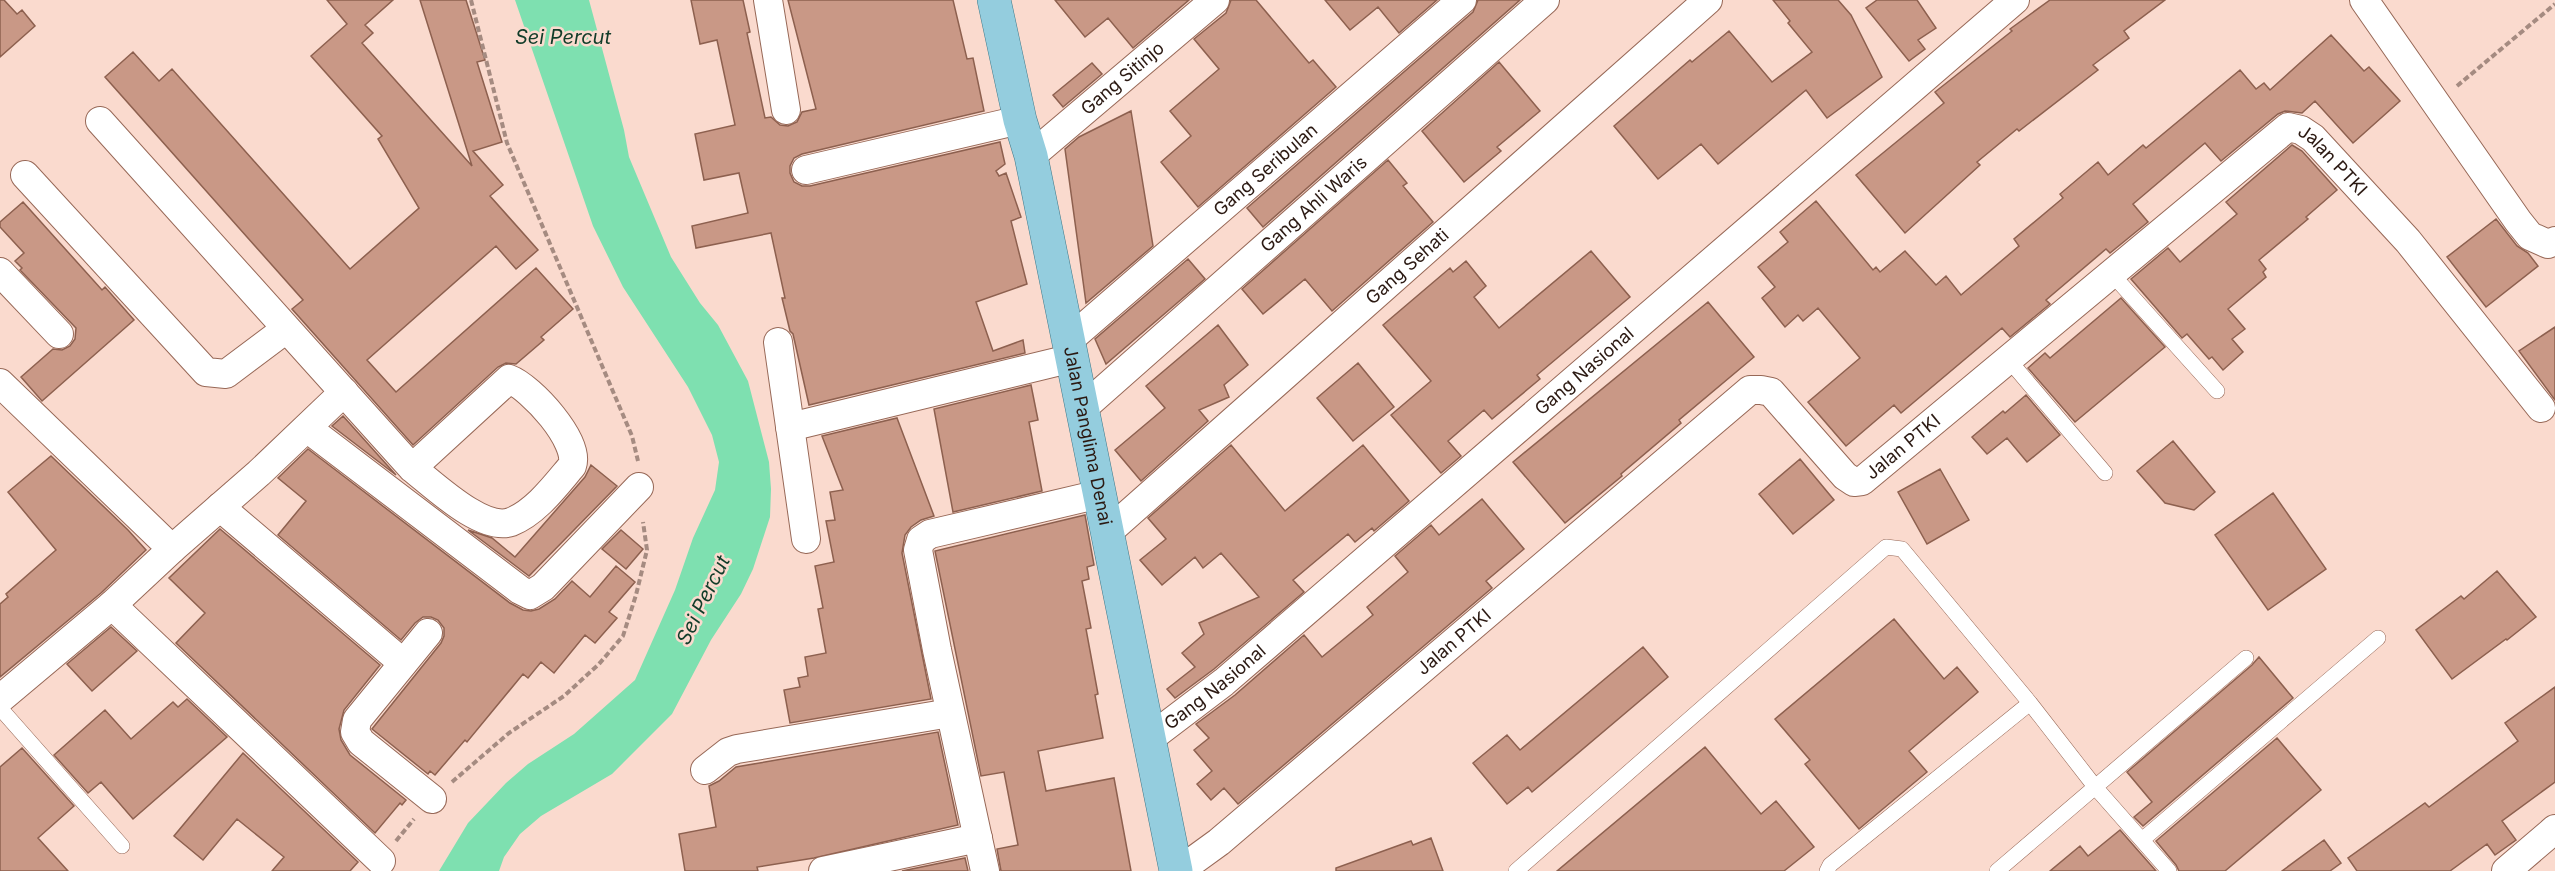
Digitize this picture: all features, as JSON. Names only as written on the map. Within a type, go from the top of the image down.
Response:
[{"type":"main road","name":"Jalan Panglima Denai","points":[[994,0],[1020,120],[1031,156],[1177,871]]},
{"type":"street","points":[[768,0],[786,110]]},
{"type":"street","name":"Gang Sitinjo","points":[[1031,156],[1215,0]]},
{"type":"street","name":"Gang Seribulan","points":[[1071,349],[1462,0]]},
{"type":"street","name":"Gang Ahli Waris","points":[[1083,408],[1545,0]]},
{"type":"street","name":"Gang Sehati","points":[[1108,532],[1708,0]]},
{"type":"street","name":"Gang Nasional","points":[[1149,738],[1233,674],[2015,0]]},
{"type":"street","points":[[2364,0],[2530,236],[2548,244],[2555,241]]},
{"type":"street","points":[[806,170],[1020,120]]},
{"type":"street","points":[[100,121],[412,468],[464,508],[495,523],[510,522],[539,504],[572,466],[575,459],[573,449],[561,428],[522,386],[509,379],[412,468]]},
{"type":"street","name":"Jalan PTKI","points":[[1177,871],[1219,842],[1750,390],[1771,392],[1845,476],[1854,482],[1862,481],[2288,127],[2301,130],[2313,138],[2408,241],[2541,408]]},
{"type":"street","points":[[25,175],[206,372],[226,374],[286,329]]},
{"type":"street","points":[[0,273],[59,334]]},
{"type":"street","points":[[778,342],[806,538]]},
{"type":"street","points":[[790,427],[1071,349]]},
{"type":"street","points":[[0,383],[172,549]]},
{"type":"street","points":[[0,699],[112,605],[344,392]]},
{"type":"street","points":[[307,428],[519,590],[530,594],[543,587],[639,487]]},
{"type":"street","points":[[985,871],[918,550],[921,540],[930,534],[1100,494]]},
{"type":"street","points":[[220,507],[403,663]]},
{"type":"street","points":[[112,605],[381,861]]},
{"type":"street","points":[[428,633],[357,720],[355,732],[361,742],[432,799]]},
{"type":"street","points":[[705,771],[728,752],[738,749],[951,713]]},
{"type":"street","points":[[2506,871],[2555,829]]},
{"type":"street","points":[[823,871],[978,838]]},
{"type":"lane","points":[[2111,273],[2217,391]]},
{"type":"lane","points":[[2008,359],[2105,473]]},
{"type":"lane","points":[[1515,871],[1886,546],[1902,549],[2030,703],[2096,788],[2169,871]]},
{"type":"lane","points":[[2142,840],[2378,638]]},
{"type":"lane","points":[[1997,871],[2246,658]]},
{"type":"lane","points":[[1827,871],[1830,865],[2030,703]]},
{"type":"lane","points":[[0,708],[122,846]]},
{"type":"path","points":[[2436,104],[2555,4]]},
{"type":"water","name":"Sei Percut","points":[[515,0],[589,0],[624,130],[629,157],[671,257],[700,303],[718,325],[748,381],[769,462],[770,517],[753,569],[741,594],[711,640],[672,714],[612,774],[541,816],[520,834],[504,857],[499,871],[439,871],[468,823],[506,783],[528,764],[574,734],[635,680],[675,590],[693,538],[715,490],[719,462],[712,435],[688,387],[623,287],[593,226]]},
{"type":"building","points":[[0,0],[4,0],[17,14],[22,10],[35,26],[0,57]]},
{"type":"building","points":[[327,0],[393,0],[365,25],[373,33],[362,43],[472,166],[420,0],[466,0],[485,60],[477,62],[502,142],[473,151],[503,185],[490,196],[538,250],[516,269],[496,246],[367,360],[396,392],[536,268],[573,309],[541,337],[544,340],[516,364],[506,363],[498,367],[413,445],[292,309],[303,300],[105,77],[133,52],[159,81],[172,69],[350,269],[419,208],[378,139],[382,136],[311,56],[347,24]]},
{"type":"building","points":[[691,0],[743,0],[750,32],[747,33],[765,118],[771,117],[780,125],[788,126],[797,122],[802,112],[816,109],[788,0],[953,0],[967,59],[973,58],[984,111],[802,154],[794,158],[790,166],[790,173],[794,182],[802,186],[810,186],[1000,142],[1005,164],[996,171],[999,176],[1006,173],[1021,217],[1011,221],[1027,284],[976,302],[993,351],[1023,340],[1025,353],[809,405],[793,334],[790,331],[782,298],[785,298],[771,233],[696,248],[692,226],[748,213],[739,173],[704,180],[695,134],[735,125],[717,40],[700,44]]},
{"type":"building","points":[[1055,0],[1189,0],[1133,48],[1108,18],[1085,37]]},
{"type":"building","points":[[1231,0],[1256,0],[1309,63],[1313,60],[1336,87],[1198,207],[1161,162],[1191,136],[1170,111],[1219,69],[1194,39],[1226,13]]},
{"type":"building","points":[[1325,0],[1437,0],[1399,33],[1378,7],[1350,30]]},
{"type":"building","points":[[1478,0],[1520,0],[1263,227],[1247,208],[1473,12]]},
{"type":"building","points":[[1773,0],[1838,0],[1851,15],[1882,77],[1827,118],[1806,90],[1718,164],[1701,144],[1658,179],[1614,126],[1690,60],[1692,62],[1729,31],[1772,82],[1812,52],[1788,23],[1790,21]]},
{"type":"building","points":[[1877,0],[1917,0],[1936,28],[1918,40],[1925,49],[1909,61],[1866,8]]},
{"type":"building","points":[[2050,0],[2165,0],[2124,31],[2129,38],[2093,65],[2098,70],[2019,131],[2017,129],[1977,162],[1980,165],[1905,233],[1856,175],[1944,103],[1935,92],[2012,31],[2010,29]]},
{"type":"building","points":[[2331,35],[2364,71],[2369,67],[2400,101],[2353,143],[2315,101],[2302,113],[2285,111],[2278,114],[2221,161],[2205,143],[2133,204],[2148,222],[2110,253],[2106,249],[2046,300],[2050,304],[2010,337],[2002,328],[1901,413],[1894,405],[1846,446],[1808,402],[1860,358],[1818,308],[1803,321],[1798,315],[1785,327],[1762,298],[1775,287],[1758,267],[1788,242],[1780,232],[1816,201],[1873,270],[1876,267],[1880,272],[1905,251],[1936,285],[1946,276],[1961,295],[2019,246],[2014,239],[2063,198],[2060,194],[2098,162],[2108,175],[2143,145],[2146,148],[2240,70],[2256,89],[2264,83],[2270,90]]},
{"type":"building","points":[[1499,62],[1540,111],[1497,147],[1501,151],[1464,182],[1422,131]]},
{"type":"building","points":[[1092,63],[1102,74],[1063,107],[1053,95]]},
{"type":"building","points":[[1131,111],[1153,246],[1086,303],[1065,149],[1079,137]]},
{"type":"building","points":[[2292,145],[2302,151],[2337,190],[2306,217],[2308,219],[2259,260],[2266,269],[2263,272],[2266,277],[2228,309],[2245,329],[2232,339],[2243,352],[2223,370],[2212,357],[2209,359],[2187,334],[2182,338],[2131,279],[2168,248],[2180,262],[2237,214],[2226,202]]},
{"type":"building","points":[[1388,160],[1407,183],[1403,186],[1433,222],[1332,311],[1305,279],[1263,314],[1242,289]]},
{"type":"building","points":[[23,202],[102,290],[105,287],[134,320],[42,401],[21,377],[53,349],[62,350],[70,346],[75,339],[76,328],[20,270],[22,268],[15,261],[24,253],[0,227],[0,222]]},
{"type":"building","points":[[2496,219],[2517,246],[2528,253],[2538,266],[2486,307],[2447,257]]},
{"type":"building","points":[[1591,251],[1630,297],[1537,375],[1540,379],[1492,419],[1484,410],[1448,441],[1461,456],[1441,473],[1391,415],[1431,381],[1383,325],[1450,268],[1453,272],[1466,261],[1486,286],[1474,297],[1499,328]]},
{"type":"building","points":[[1188,259],[1205,279],[1106,364],[1095,339]]},
{"type":"building","points":[[2121,298],[2165,347],[2075,422],[2028,368],[2045,353],[2050,358]]},
{"type":"building","points":[[1708,302],[1754,357],[1679,420],[1681,423],[1621,474],[1622,476],[1565,523],[1513,462]]},
{"type":"building","points":[[1218,325],[1248,365],[1224,385],[1229,397],[1199,410],[1208,421],[1141,481],[1115,450],[1165,408],[1146,386]]},
{"type":"building","points":[[2555,327],[2555,400],[2519,351]]},
{"type":"building","points":[[1358,363],[1394,407],[1353,441],[1317,398]]},
{"type":"building","points":[[1031,385],[1038,420],[1029,422],[1042,491],[953,512],[934,409]]},
{"type":"building","points":[[2026,395],[2060,435],[2027,462],[2007,438],[1987,454],[1972,437]]},
{"type":"building","points":[[343,416],[396,475],[332,426]]},
{"type":"building","points":[[897,418],[934,516],[921,520],[911,527],[905,535],[902,553],[931,699],[790,723],[784,690],[800,687],[798,678],[808,676],[805,657],[826,653],[818,609],[823,608],[815,566],[834,562],[826,521],[835,520],[830,492],[843,490],[822,436]]},
{"type":"building","points":[[2173,441],[2215,492],[2194,510],[2165,503],[2137,471]]},
{"type":"building","points":[[1231,445],[1285,511],[1363,445],[1409,501],[1374,531],[1372,528],[1355,542],[1348,534],[1293,580],[1304,592],[1214,669],[1175,698],[1167,689],[1195,667],[1182,653],[1204,634],[1199,623],[1259,597],[1221,553],[1203,568],[1195,557],[1162,585],[1140,560],[1166,539],[1148,518]]},
{"type":"building","points":[[308,449],[510,603],[523,610],[539,609],[555,599],[572,581],[590,597],[616,566],[635,582],[609,612],[617,618],[595,643],[585,635],[554,673],[541,662],[528,678],[523,674],[467,742],[465,740],[435,775],[430,771],[428,774],[372,729],[441,643],[444,628],[438,620],[423,617],[401,640],[278,535],[306,501],[278,478]]},
{"type":"building","points":[[51,456],[146,550],[101,593],[0,677],[0,604],[8,597],[6,594],[56,550],[8,492]]},
{"type":"building","points":[[1800,459],[1834,500],[1793,534],[1759,494]]},
{"type":"building","points":[[591,465],[617,486],[529,576],[468,530],[492,538],[515,557],[585,477]]},
{"type":"building","points":[[1940,469],[1969,520],[1927,544],[1898,492]]},
{"type":"building","points":[[2273,493],[2326,569],[2268,610],[2215,535]]},
{"type":"building","points":[[1482,499],[1524,549],[1486,581],[1492,588],[1238,804],[1224,788],[1211,800],[1197,784],[1212,771],[1194,750],[1209,738],[1196,724],[1235,695],[1304,635],[1322,657],[1373,615],[1367,607],[1408,572],[1395,556],[1431,525],[1439,535]]},
{"type":"building","points":[[1085,515],[1094,565],[1087,567],[1089,579],[1082,581],[1091,628],[1086,629],[1098,694],[1095,695],[1103,738],[1038,751],[1046,791],[1114,778],[1131,871],[1001,871],[997,849],[1018,845],[1004,772],[981,776],[935,551]]},
{"type":"building","points":[[220,529],[380,665],[344,710],[339,729],[341,740],[350,755],[406,800],[402,805],[400,803],[375,833],[176,643],[205,613],[169,578]]},
{"type":"building","points":[[621,530],[643,549],[626,569],[602,549]]},
{"type":"building","points":[[2497,571],[2536,617],[2452,679],[2416,630],[2461,596],[2464,599]]},
{"type":"building","points":[[1894,619],[1944,679],[1957,667],[1978,692],[1909,751],[1927,772],[1859,829],[1805,764],[1810,760],[1775,719]]},
{"type":"building","points":[[111,627],[137,651],[92,691],[67,664]]},
{"type":"building","points":[[1643,647],[1668,677],[1532,792],[1528,787],[1507,804],[1473,763],[1507,735],[1520,750]]},
{"type":"building","points":[[2259,657],[2293,698],[2143,826],[2134,817],[2152,802],[2127,772]]},
{"type":"building","points":[[2555,687],[2555,782],[2502,821],[2516,840],[2495,855],[2487,844],[2450,871],[2357,871],[2348,858],[2425,803],[2429,807],[2518,741],[2505,723]]},
{"type":"building","points":[[187,699],[227,737],[133,819],[101,782],[88,793],[54,755],[105,710],[131,739],[173,702],[178,707]]},
{"type":"building","points":[[938,732],[958,825],[814,858],[757,867],[758,871],[685,871],[679,834],[716,827],[709,786],[736,767]]},
{"type":"building","points":[[2277,738],[2321,790],[2225,871],[2179,871],[2156,841]]},
{"type":"building","points":[[1705,747],[1761,814],[1776,801],[1814,847],[1784,871],[1557,871]]},
{"type":"building","points":[[22,748],[74,806],[38,838],[68,871],[0,871],[0,767]]},
{"type":"building","points":[[243,753],[358,862],[350,871],[272,871],[284,857],[237,819],[203,860],[174,836]]},
{"type":"building","points":[[2120,830],[2156,871],[2050,871],[2080,846],[2088,856]]},
{"type":"building","points":[[1431,838],[1443,871],[1336,871],[1336,868],[1411,841],[1413,845]]},
{"type":"building","points":[[2324,840],[2341,863],[2330,871],[2282,871]]},
{"type":"building","points":[[965,858],[968,871],[902,871]]}]
